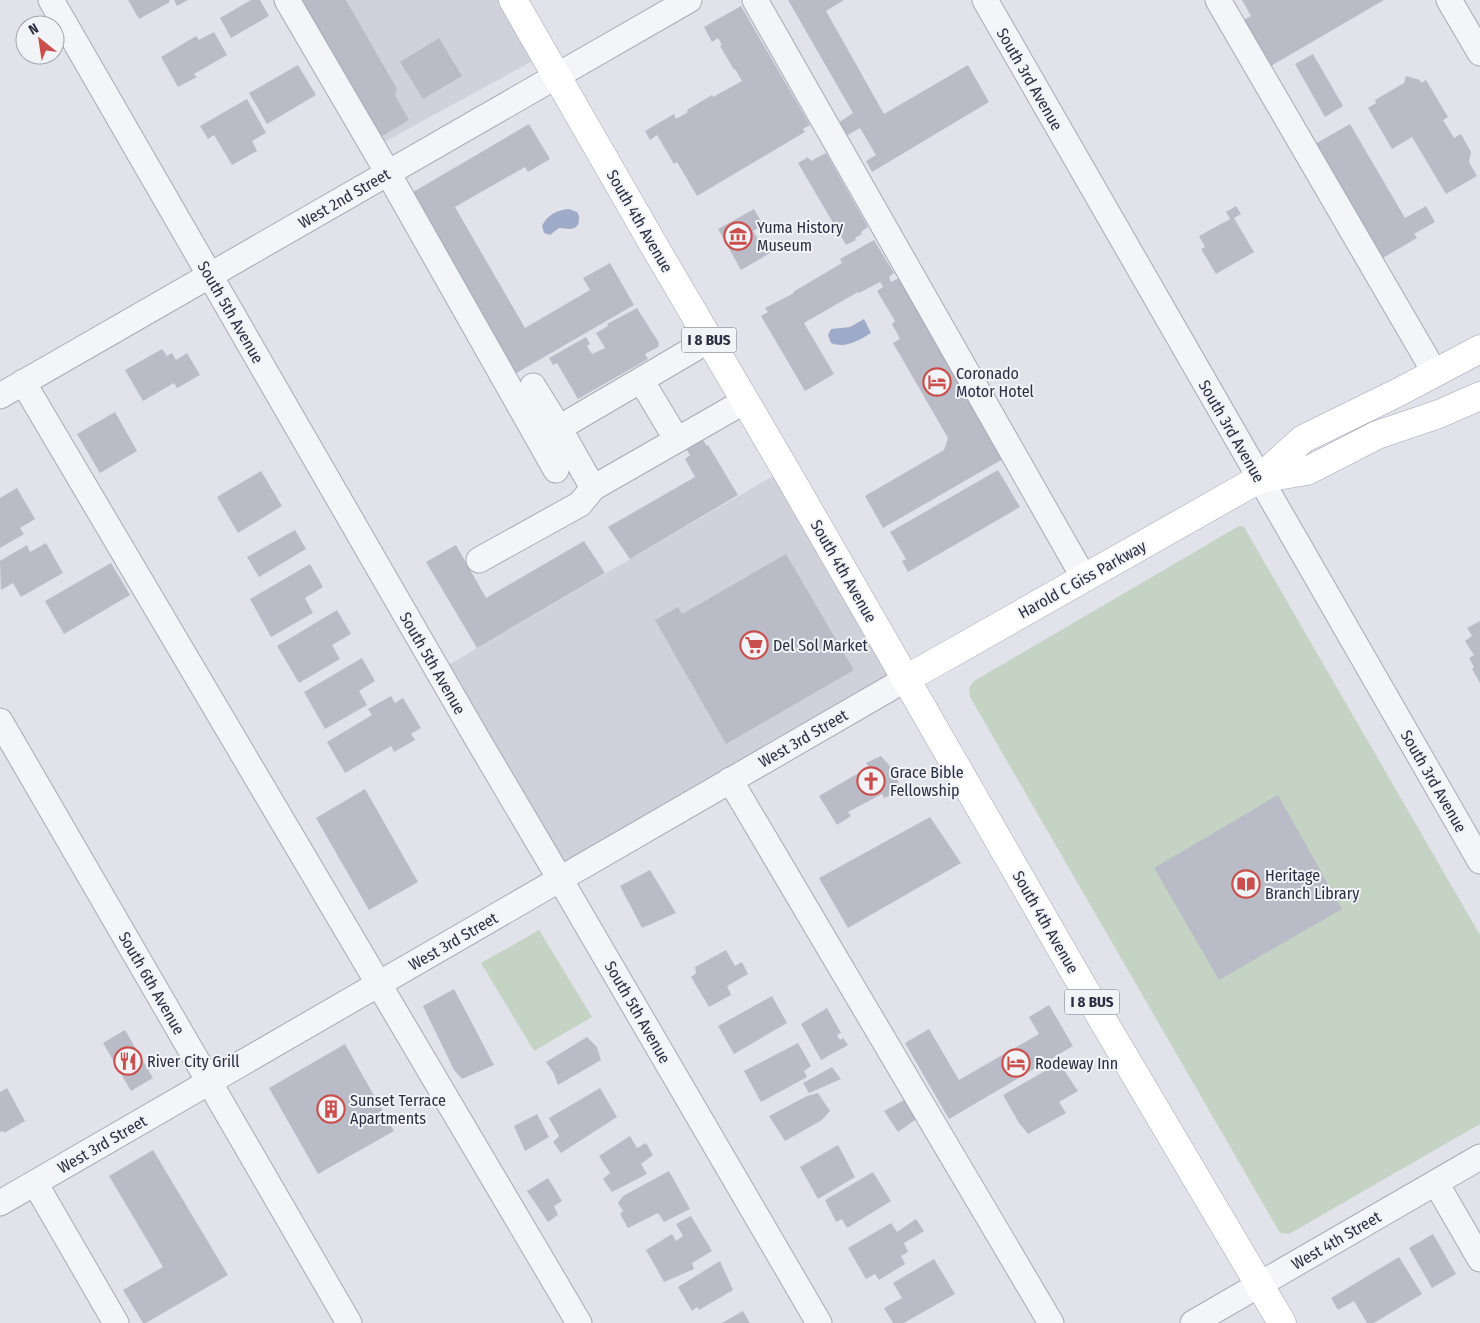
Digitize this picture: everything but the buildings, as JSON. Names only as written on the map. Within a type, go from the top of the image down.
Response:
[{"type":"main road","name":"South 4th Avenue","points":[[513,0],[1074,972],[1282,1323]]},
{"type":"main road","name":"Harold C Giss Parkway","points":[[906,679],[1259,479],[1303,439],[1480,349]]},
{"type":"main road","name":"Harold C Giss Parkway","points":[[1259,479],[1307,470],[1377,435],[1439,414],[1480,396]]},
{"type":"street","name":"South 5th Avenue","points":[[51,0],[475,735],[819,1323]]},
{"type":"street","points":[[287,0],[388,173],[556,470]]},
{"type":"street","name":"West 2nd Street","points":[[0,396],[689,0]]},
{"type":"street","points":[[755,0],[1084,578]]},
{"type":"street","points":[[1218,0],[1435,373]]},
{"type":"street","points":[[1449,0],[1480,53]]},
{"type":"street","name":"South 3rd Avenue","points":[[986,1],[1480,861]]},
{"type":"street","points":[[559,428],[709,340]]},
{"type":"street","points":[[641,380],[677,440]]},
{"type":"street","points":[[23,382],[579,1323]]},
{"type":"street","points":[[533,386],[593,488]]},
{"type":"street","points":[[479,560],[580,504],[593,488],[745,401]]},
{"type":"street","name":"West 3rd Street","points":[[0,1203],[906,679]]},
{"type":"street","name":"South 6th Avenue","points":[[0,721],[348,1323]]},
{"type":"street","points":[[730,780],[1051,1323]]},
{"type":"street","name":"West 4th Street","points":[[1193,1323],[1480,1157]]},
{"type":"street","points":[[35,1183],[116,1323]]},
{"type":"street","points":[[1436,1183],[1480,1259]]},
{"type":"shaded area","points":[[287,0],[513,0],[544,55],[373,148]]},
{"type":"shaded area","points":[[785,469],[906,679],[560,879],[438,671]]},
{"type":"green space","points":[[1239,526],[1244,527],[1480,935],[1480,1124],[1289,1234],[1280,1233],[970,697],[969,688],[974,681]]},
{"type":"green space","points":[[539,930],[592,1017],[534,1051],[481,963]]},
{"type":"water","points":[[569,209],[577,212],[579,216],[576,227],[570,229],[559,228],[550,235],[544,233],[542,226],[550,216]]},
{"type":"water","points":[[864,319],[871,333],[847,344],[837,345],[831,343],[828,335],[831,329],[850,327]]},
{"type":"place","name":"Yuma History Museum","points":[[738,236]]},
{"type":"place","name":"Coronado Motor Hotel","points":[[937,382]]},
{"type":"place","name":"Del Sol Market","points":[[754,645]]},
{"type":"place","name":"Grace Bible Fellowship","points":[[871,781]]},
{"type":"place","name":"Heritage Branch Library","points":[[1246,884]]},
{"type":"place","name":"River City Grill","points":[[128,1061]]},
{"type":"place","name":"Rodeway Inn","points":[[1016,1063]]},
{"type":"place","name":"Sunset Terrace Apartments","points":[[331,1109]]}]
